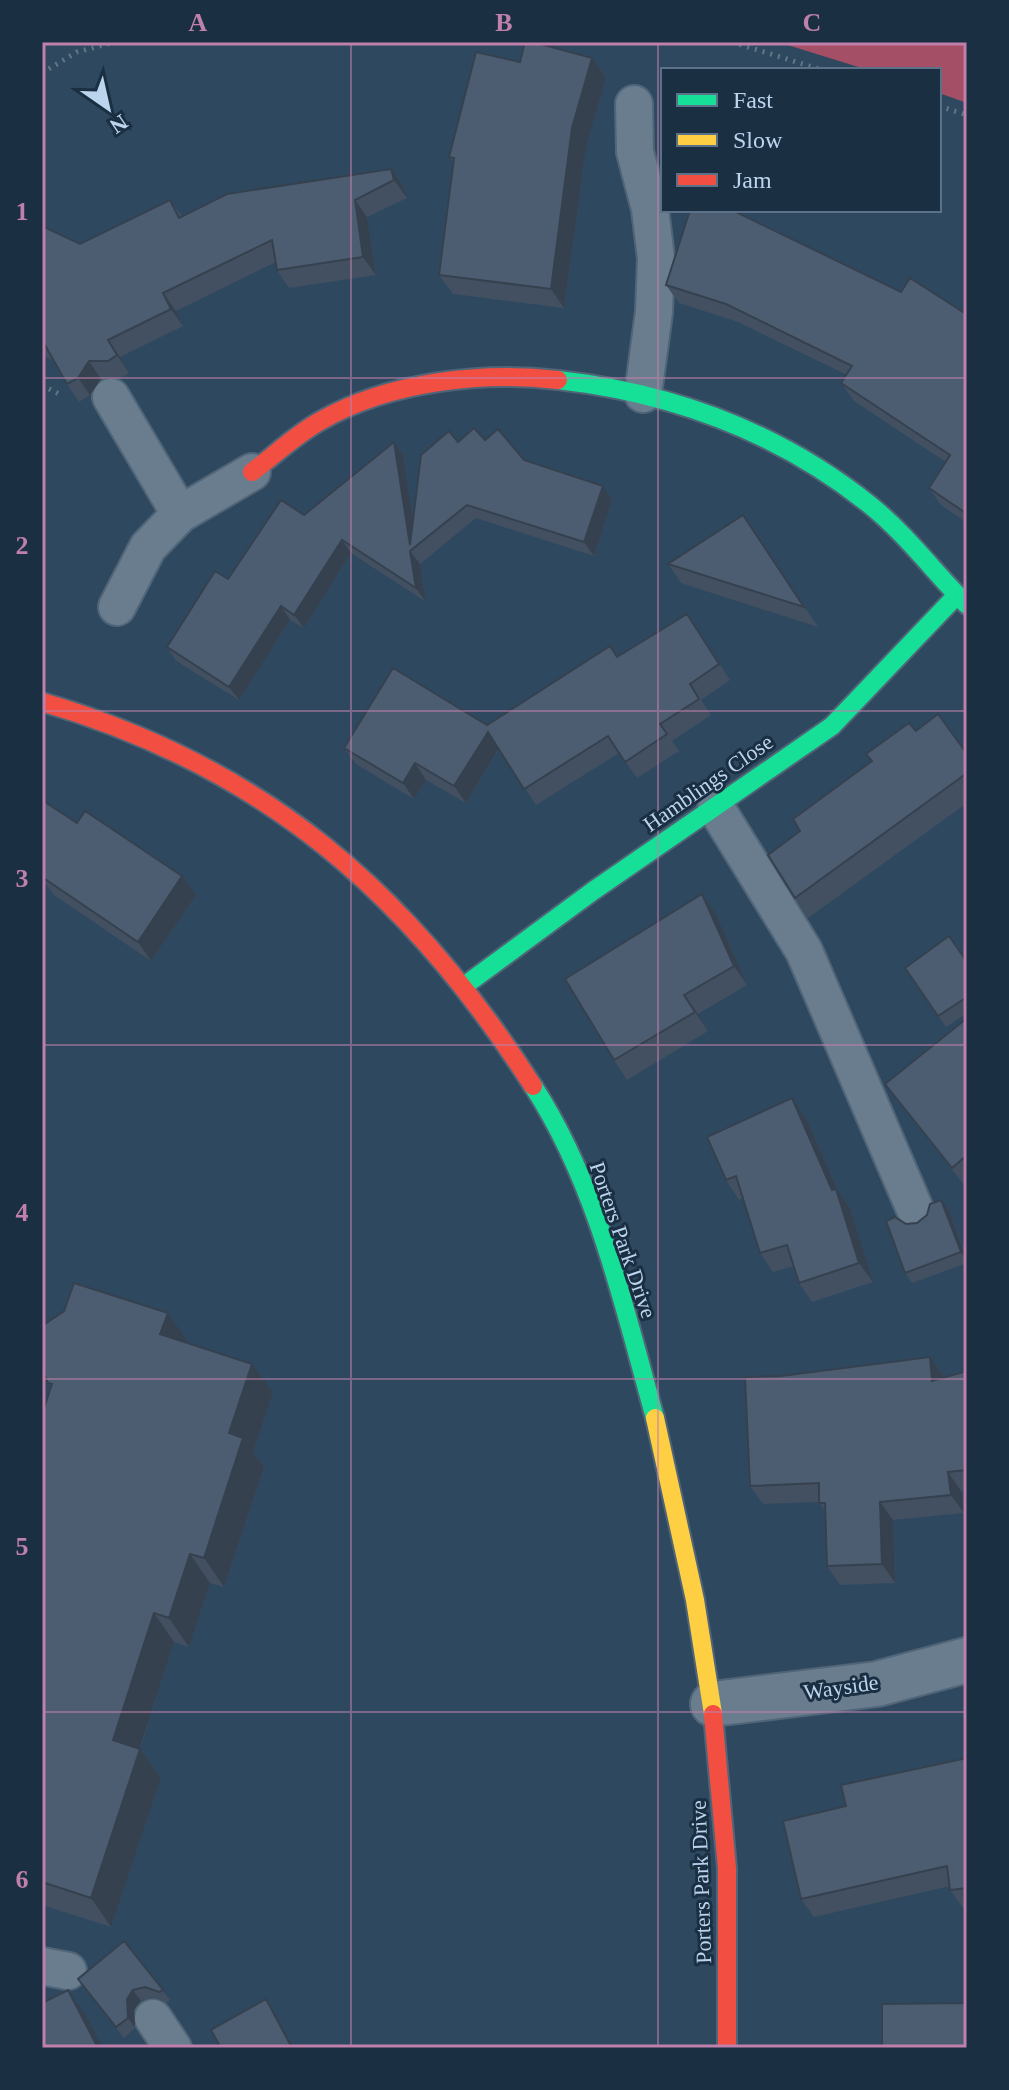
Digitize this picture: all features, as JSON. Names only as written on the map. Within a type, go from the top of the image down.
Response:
[{"type":"street","name":"Hamblings Close","points":[[252,472],[329,416],[389,395],[482,377],[591,380],[700,409],[780,444],[870,505],[962,600],[832,726],[593,891],[464,986]]},
{"type":"street","name":"Porters Park Drive","points":[[42,702],[100,719],[168,747],[235,782],[315,839],[393,908],[464,986],[541,1097],[577,1179],[615,1280],[665,1451],[713,1704],[726,1828],[730,1993],[727,2048]]},
{"type":"street","name":"Wayside","points":[[713,1704],[877,1684],[967,1660]]},
{"type":"lane","points":[[634,104],[635,152],[650,209],[656,258],[654,312],[643,394]]},
{"type":"lane","points":[[111,397],[180,514]]},
{"type":"lane","points":[[117,607],[148,547],[180,514],[252,472]]},
{"type":"lane","points":[[716,808],[804,951],[917,1214]]},
{"type":"lane","points":[[153,2018],[173,2048]]},
{"type":"path","points":[[42,73],[77,52],[115,42]]},
{"type":"path","points":[[732,42],[816,68]]},
{"type":"path","points":[[941,107],[967,115]]},
{"type":"shaded area","points":[[778,42],[967,42],[967,103],[941,94],[941,68],[862,68]]},
{"type":"building","points":[[525,42],[592,58],[572,128],[551,289],[439,275],[454,158],[449,157],[476,52],[520,62]]},
{"type":"building","points":[[391,169],[394,180],[355,200],[363,257],[277,270],[272,240],[163,293],[171,309],[108,340],[117,355],[108,361],[89,361],[78,378],[67,384],[42,344],[42,226],[80,244],[170,200],[179,218],[227,194]]},
{"type":"building","points":[[689,212],[736,212],[901,292],[910,278],[967,312],[967,514],[929,488],[950,455],[841,383],[852,366],[726,304],[666,285]]},
{"type":"building","points":[[474,428],[485,440],[498,429],[524,460],[603,486],[584,542],[467,505],[410,551],[416,588],[342,540],[294,615],[281,606],[229,687],[167,647],[215,571],[228,579],[281,500],[304,515],[394,442],[410,545],[421,455],[449,431],[458,442]]},
{"type":"building","points":[[743,515],[804,607],[668,564]]},
{"type":"building","points":[[687,614],[719,664],[690,684],[699,699],[660,724],[667,734],[625,762],[608,736],[524,789],[488,732],[454,786],[415,763],[403,783],[344,748],[393,668],[487,725],[610,646],[617,657]]},
{"type":"building","points":[[938,714],[967,754],[967,773],[795,898],[768,855],[800,831],[793,819],[872,761],[866,754],[909,723],[916,731]]},
{"type":"building","points":[[42,800],[77,823],[85,811],[182,876],[138,942],[42,877]]},
{"type":"building","points":[[702,894],[734,966],[684,995],[695,1012],[614,1060],[565,979]]},
{"type":"building","points":[[949,936],[967,962],[967,997],[938,1016],[905,968]]},
{"type":"building","points":[[966,1019],[967,1155],[952,1168],[885,1084]]},
{"type":"building","points":[[792,1098],[832,1190],[836,1189],[859,1263],[799,1283],[787,1245],[760,1253],[736,1176],[726,1180],[707,1137]]},
{"type":"building","points":[[941,1200],[961,1252],[905,1273],[886,1221],[895,1217],[906,1224],[917,1223],[927,1215],[930,1204]]},
{"type":"building","points":[[74,1283],[168,1313],[160,1334],[252,1364],[229,1433],[243,1438],[204,1558],[190,1554],[169,1618],[154,1613],[113,1740],[140,1749],[91,1898],[42,1882],[42,1414],[52,1384],[48,1383],[42,1370],[42,1326],[64,1311]]},
{"type":"building","points":[[930,1357],[932,1381],[967,1371],[967,1470],[948,1472],[951,1495],[880,1502],[882,1564],[827,1566],[825,1503],[819,1503],[819,1483],[750,1486],[745,1377],[781,1376]]},
{"type":"building","points":[[967,1758],[967,1888],[950,1890],[947,1866],[801,1899],[783,1821],[846,1806],[841,1785]]},
{"type":"building","points":[[124,1941],[163,1990],[159,1992],[145,1987],[133,1990],[127,1999],[128,2018],[116,2027],[78,1979]]},
{"type":"building","points":[[68,1990],[98,2048],[42,2048],[42,2003]]},
{"type":"building","points":[[266,1999],[292,2048],[221,2048],[211,2030]]},
{"type":"building","points":[[967,2003],[967,2048],[882,2048],[882,2004]]},
{"type":"traffic: fast","points":[[558,380],[601,386],[683,406],[723,420],[799,456],[883,516],[967,605]]},
{"type":"traffic: fast","points":[[464,986],[593,891],[832,726],[957,595]]},
{"type":"traffic: fast","points":[[533,1086],[575,1164],[592,1205],[620,1290],[655,1418]]},
{"type":"traffic: slow","points":[[655,1418],[695,1600],[713,1714]]},
{"type":"traffic: jam","points":[[252,472],[312,426],[376,396],[437,382],[468,379],[558,380]]},
{"type":"traffic: jam","points":[[42,702],[122,729],[195,762],[263,801],[325,846],[382,897],[435,954],[485,1017],[533,1086]]},
{"type":"traffic: jam","points":[[713,1714],[727,1868],[727,2048]]}]
